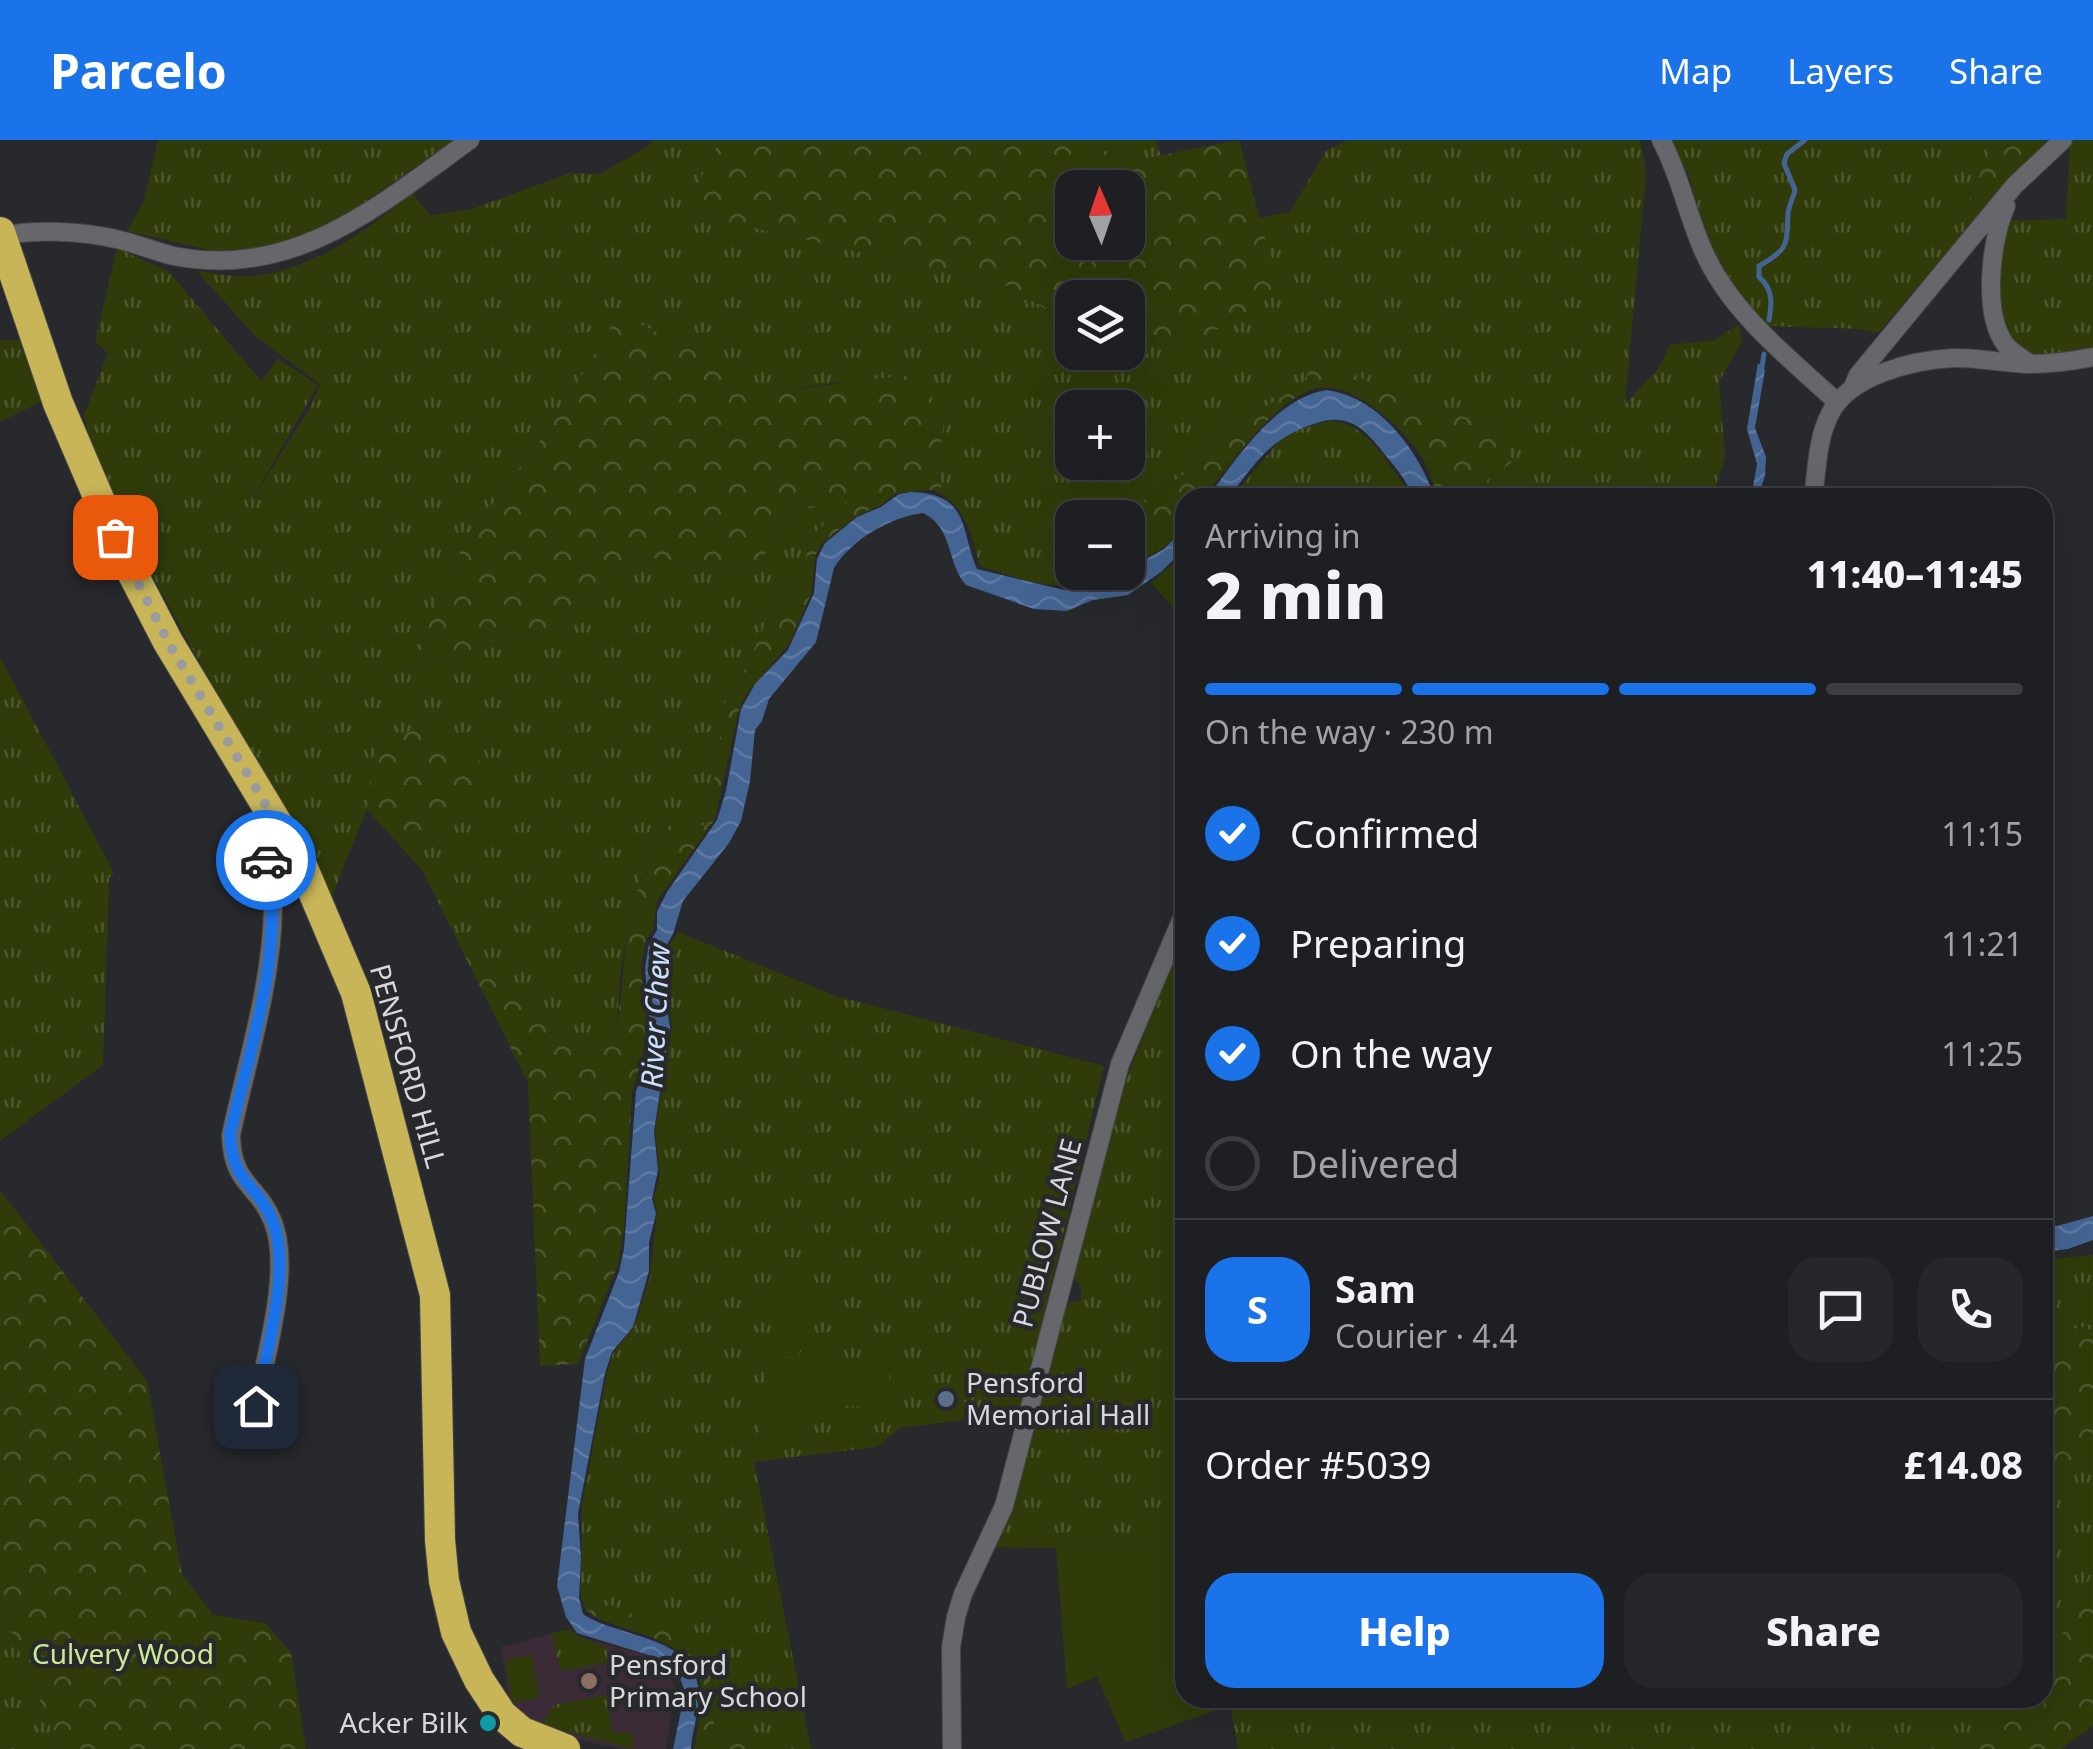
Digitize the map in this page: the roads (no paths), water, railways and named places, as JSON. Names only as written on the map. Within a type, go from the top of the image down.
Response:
[{"type":"highway","name":"PENSFORD HILL","points":[[1,234],[58,403],[118,543],[168,642],[308,875],[356,993],[428,1256],[435,1295],[440,1540],[452,1617],[487,1695],[520,1740]]},
{"type":"highway","points":[[520,1740],[565,1749]]},
{"type":"street","points":[[1,234],[114,238],[174,256],[201,259],[269,256],[344,229],[470,140]]},
{"type":"street","points":[[1662,140],[1704,252],[1728,290],[1778,348],[1844,396]]},
{"type":"street","points":[[1814,488],[1822,437],[1858,376],[2015,185],[2063,140]]},
{"type":"street","points":[[2015,185],[1991,254],[1991,287],[2004,344],[2030,364]]},
{"type":"street","points":[[1844,396],[1882,374],[1921,361],[1957,358],[2030,364],[2093,357]]},
{"type":"street","points":[[256,1406],[278,1281],[279,1248],[273,1222],[238,1175],[231,1156],[230,1134],[264,980],[273,908],[263,841],[275,820]]},
{"type":"street","name":"PUBLOW LANE","points":[[952,1749],[951,1647],[956,1617],[1004,1506],[1120,1064],[1175,935]]},
{"type":"street","points":[[242,1368],[262,1373]]},
{"type":"water","points":[[1758,363],[1765,370],[1755,428],[1766,457],[1761,488],[1752,488],[1757,464],[1747,429]]},
{"type":"water","points":[[1327,390],[1346,395],[1380,415],[1407,445],[1431,488],[1408,488],[1368,436],[1346,421],[1328,420],[1276,443],[1236,488],[1215,488],[1259,432],[1309,395]]},
{"type":"water","name":"River Chew","points":[[911,492],[944,499],[960,516],[977,569],[1055,590],[1135,590],[1067,611],[1034,609],[966,585],[940,527],[923,513],[898,519],[861,539],[834,568],[816,642],[769,699],[755,730],[741,821],[729,843],[683,901],[663,952],[662,979],[670,1027],[654,1131],[658,1170],[652,1199],[656,1214],[649,1242],[649,1271],[633,1327],[612,1352],[605,1373],[578,1514],[579,1598],[583,1614],[671,1649],[695,1674],[699,1701],[691,1749],[673,1749],[685,1692],[678,1672],[658,1658],[577,1633],[566,1617],[557,1586],[585,1359],[624,1249],[636,1091],[645,1070],[651,1036],[645,968],[649,944],[667,892],[717,820],[741,709],[755,684],[788,650],[814,593],[817,559],[825,543],[857,517],[899,494]]},
{"type":"water","name":"River Chew","points":[[1175,538],[1175,558],[1145,583],[1145,560]]},
{"type":"water","points":[[2093,1216],[2093,1240],[2053,1251],[2053,1225]]},
{"type":"waterway","points":[[1769,320],[1770,296],[1759,277],[1759,266],[1784,245],[1795,190],[1784,163],[1787,154],[1805,140]]},
{"type":"waterway","points":[[1762,367],[1764,354]]},
{"type":"place","name":"Pensford Memorial Hall","points":[[946,1399]]},
{"type":"place","name":"Pensford Primary School","points":[[589,1681]]},
{"type":"place","name":"Acker Bilk","points":[[488,1723]]},
{"type":"park label","name":"Culvery Wood","points":[[123,1654]]}]
